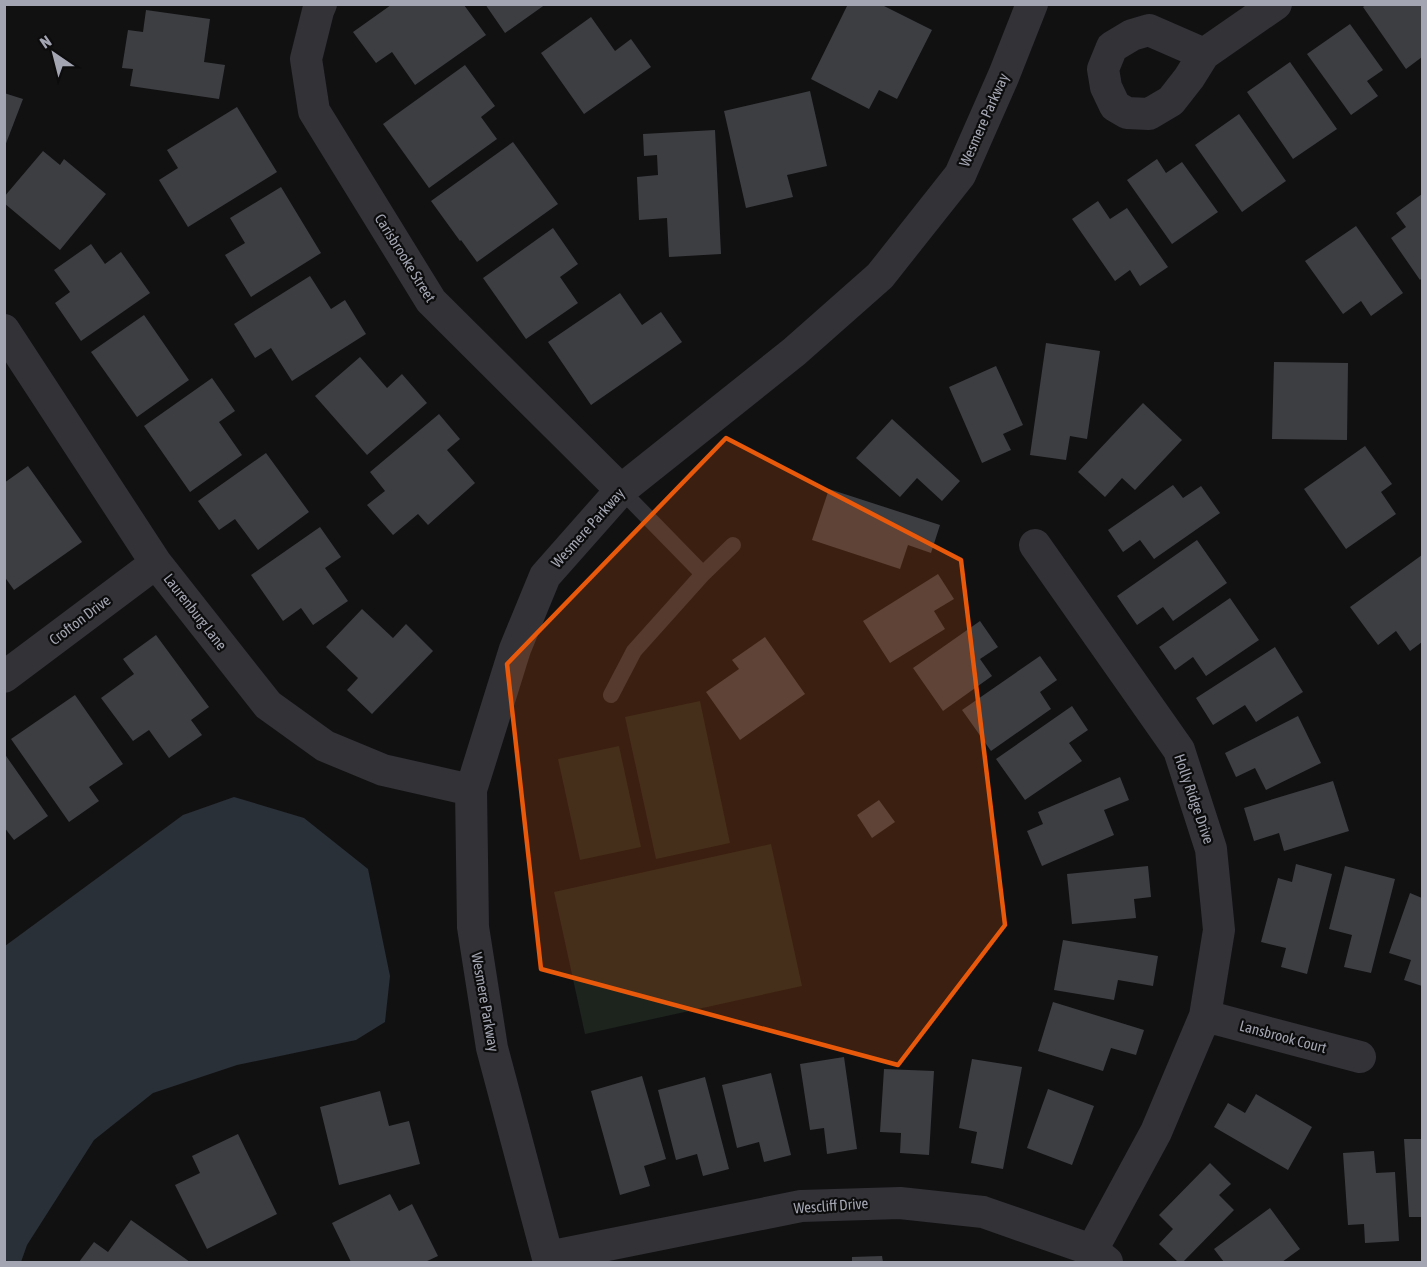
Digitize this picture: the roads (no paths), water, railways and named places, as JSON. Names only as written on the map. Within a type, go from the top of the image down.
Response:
[{"type":"street","name":"Carisbrooke Street","points":[[321,4],[306,59],[314,111],[431,301],[621,490]]},
{"type":"street","name":"Wesmere Parkway","points":[[549,1260],[492,1048],[473,927],[471,790],[515,649],[545,576],[621,490],[794,352],[880,276],[960,175],[1005,75],[1032,4]]},
{"type":"street","points":[[1204,54],[1276,4]]},
{"type":"street","name":"Laurenburg Lane","points":[[4,330],[156,563],[268,705],[325,746],[383,770],[471,790]]},
{"type":"street","name":"Holly Ridge Drive","points":[[1035,545],[1179,750],[1211,849],[1219,930],[1205,1016],[1156,1132],[1099,1256]]},
{"type":"street","name":"Crofton Drive","points":[[4,676],[156,563]]},
{"type":"street","name":"Lansbrook Court","points":[[1205,1016],[1360,1057]]},
{"type":"street","name":"Wescliff Drive","points":[[549,1260],[801,1206],[900,1203],[983,1212],[1099,1256]]},
{"type":"lane","points":[[621,490],[702,574]]},
{"type":"lane","points":[[611,695],[634,651],[702,574],[733,545]]}]
